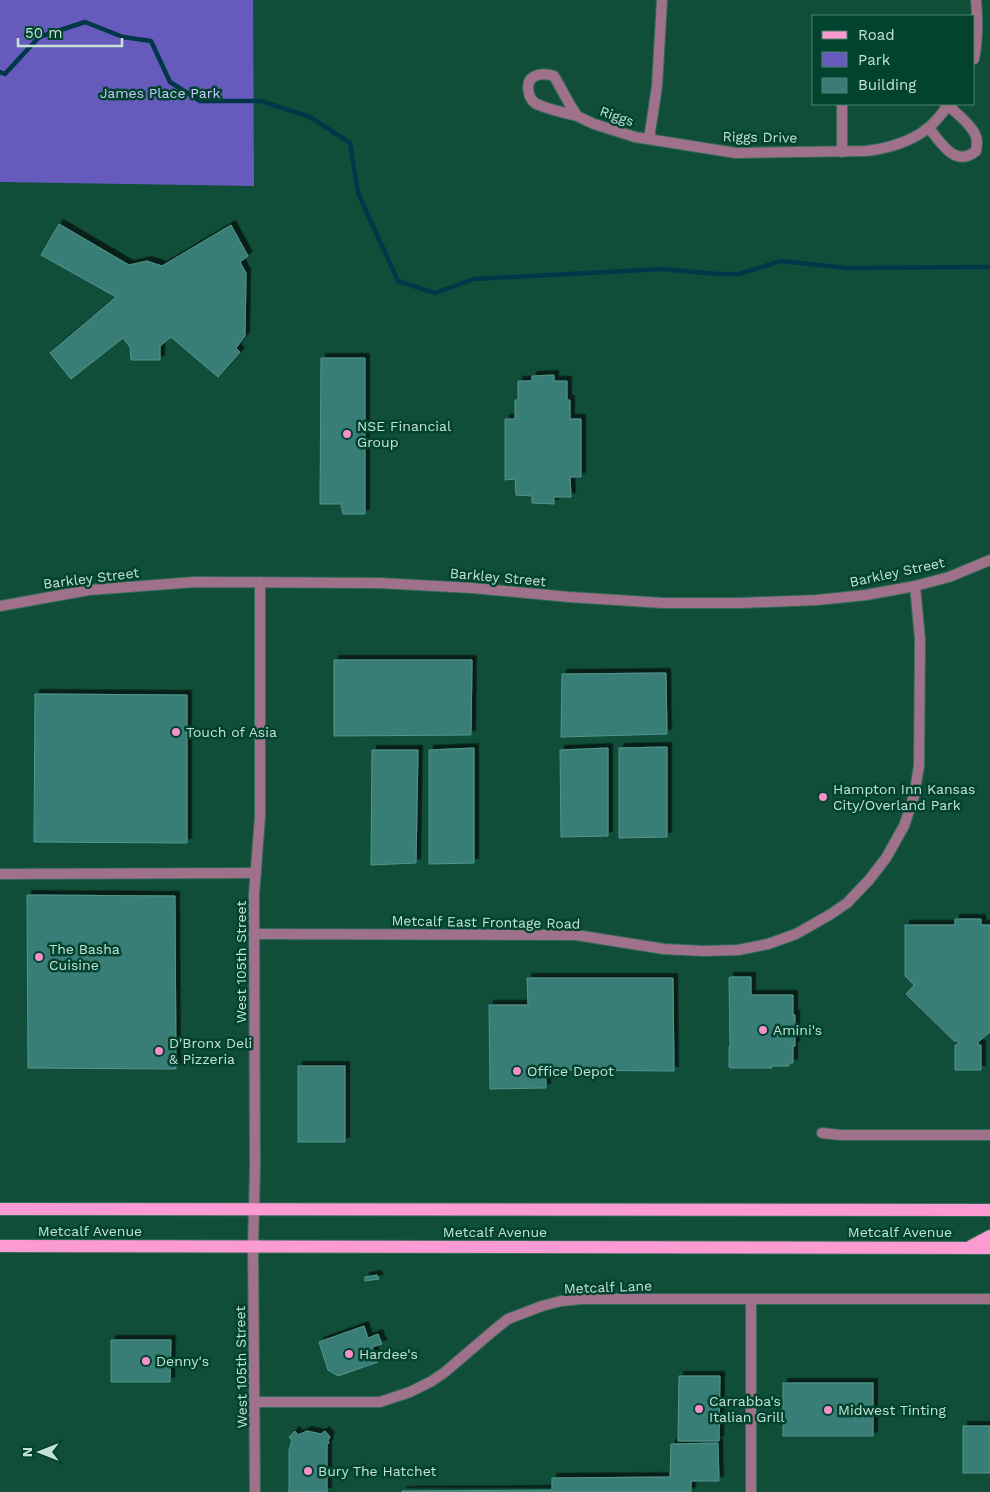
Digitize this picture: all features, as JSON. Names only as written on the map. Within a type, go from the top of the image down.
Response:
[{"type":"main road","name":"Metcalf Avenue","points":[[0,1209],[990,1210]]},
{"type":"main road","points":[[968,1247],[990,1236]]},
{"type":"main road","name":"Metcalf Avenue","points":[[0,1246],[990,1248]]},
{"type":"street","points":[[648,139],[657,86],[662,0]]},
{"type":"street","points":[[975,54],[978,24],[976,0]]},
{"type":"street","name":"Riggs","points":[[577,116],[554,76],[545,73],[537,75],[530,80],[527,87],[529,96],[535,104],[577,116],[615,132],[648,139]]},
{"type":"street","points":[[842,105],[842,152]]},
{"type":"street","name":"Riggs Drive","points":[[648,139],[736,153],[865,152],[909,139],[929,128],[946,105]]},
{"type":"street","name":"Riggs Drive","points":[[929,128],[948,151],[954,155],[963,158],[976,151],[976,135],[948,105]]},
{"type":"street","name":"Barkley Street","points":[[0,606],[89,590],[185,582],[379,583],[472,588],[569,597],[690,603],[817,600],[866,595],[915,586],[949,577],[990,560]]},
{"type":"street","name":"West 105th Street","points":[[255,1492],[253,1246],[254,894],[260,817],[260,582]]},
{"type":"street","name":"Metcalf East Frontage Road","points":[[254,934],[576,935],[664,949],[704,951],[738,950],[768,944],[796,934],[847,903],[869,880],[886,858],[904,826],[914,796],[919,766],[921,703],[920,639],[915,586]]},
{"type":"street","points":[[0,874],[256,874]]},
{"type":"street","points":[[822,1133],[840,1135],[990,1135]]},
{"type":"street","name":"Metcalf Lane","points":[[255,1402],[380,1402],[410,1392],[432,1381],[508,1320],[542,1306],[561,1301],[582,1299],[990,1299]]},
{"type":"street","points":[[751,1299],[751,1492]]},
{"type":"green space","name":"James Place Park","points":[[0,0],[253,0],[254,186],[0,182]]},
{"type":"building","points":[[59,224],[129,265],[147,261],[162,266],[231,225],[248,256],[240,262],[246,273],[245,336],[236,348],[240,352],[218,377],[171,337],[160,346],[160,360],[131,360],[130,347],[123,338],[71,379],[50,353],[116,297],[41,255]]},
{"type":"building","points":[[321,358],[365,358],[365,514],[343,514],[341,504],[320,504]]},
{"type":"building","points":[[554,375],[554,381],[567,381],[570,419],[581,419],[581,477],[570,477],[571,497],[554,497],[554,504],[532,503],[532,496],[516,495],[515,479],[505,480],[505,419],[515,419],[518,381],[532,381],[532,376]]},
{"type":"building","points":[[334,660],[472,660],[471,735],[334,736]]},
{"type":"building","points":[[666,673],[667,734],[561,737],[562,674]]},
{"type":"building","points":[[35,694],[187,695],[187,843],[34,842]]},
{"type":"building","points":[[667,747],[667,837],[619,838],[619,748]]},
{"type":"building","points":[[474,748],[474,863],[429,864],[429,750]]},
{"type":"building","points":[[608,748],[608,836],[561,837],[560,750]]},
{"type":"building","points":[[372,750],[418,750],[416,863],[371,865]]},
{"type":"building","points":[[27,895],[175,896],[176,1069],[28,1068]]},
{"type":"building","points":[[955,919],[981,919],[981,925],[990,925],[990,1032],[978,1042],[978,1045],[981,1045],[981,1070],[955,1070],[955,1045],[958,1045],[958,1041],[954,1041],[906,994],[914,985],[905,976],[905,925],[955,925]]},
{"type":"building","name":"Amini's","points":[[730,977],[751,977],[751,995],[793,995],[795,1046],[793,1046],[793,1063],[789,1063],[789,1066],[772,1065],[772,1068],[729,1067]]},
{"type":"building","points":[[527,978],[673,978],[674,1071],[546,1070],[546,1088],[490,1089],[489,1005],[528,1005]]},
{"type":"building","points":[[298,1066],[345,1066],[345,1142],[298,1142]]},
{"type":"building","points":[[377,1275],[379,1279],[365,1281],[365,1277]]},
{"type":"building","name":"Hardee's","points":[[364,1326],[368,1338],[378,1334],[382,1344],[372,1347],[378,1362],[338,1376],[328,1370],[319,1342]]},
{"type":"building","points":[[111,1340],[171,1340],[170,1382],[111,1382]]},
{"type":"building","name":"Carrabba's Italian Grill","points":[[679,1376],[720,1376],[719,1441],[678,1441]]},
{"type":"building","name":"Midwest Tinting","points":[[783,1383],[873,1383],[873,1436],[783,1436]]},
{"type":"building","points":[[963,1426],[990,1426],[990,1473],[963,1473]]},
{"type":"building","name":"Bury The Hatchet","points":[[295,1431],[298,1435],[307,1431],[321,1434],[325,1431],[330,1437],[327,1445],[327,1492],[289,1492],[289,1450],[292,1440],[289,1437]]},
{"type":"building","points":[[718,1443],[719,1481],[691,1481],[691,1492],[402,1492],[552,1490],[552,1478],[670,1477],[671,1444]]},
{"type":"waterway","points":[[0,72],[5,74],[39,37],[85,22],[123,37],[151,41],[170,82],[200,101],[261,101],[310,117],[350,143],[358,193],[398,281],[435,293],[474,279],[662,269],[739,274],[781,261],[847,268],[990,267]]},
{"type":"place","name":"NSE Financial Group","points":[[347,434]]},
{"type":"place","name":"Touch of Asia","points":[[176,732]]},
{"type":"place","name":"Hampton Inn Kansas City/Overland Park","points":[[823,797]]},
{"type":"place","name":"The Basha Cuisine","points":[[39,957]]},
{"type":"place","name":"Amini's","points":[[763,1030]]},
{"type":"place","name":"D'Bronx Deli & Pizzeria","points":[[159,1051]]},
{"type":"place","name":"Office Depot","points":[[517,1071]]},
{"type":"place","name":"Hardee's","points":[[349,1354]]},
{"type":"place","name":"Denny's","points":[[146,1361]]},
{"type":"place","name":"Carrabba's Italian Grill","points":[[699,1409]]},
{"type":"place","name":"Midwest Tinting","points":[[828,1410]]},
{"type":"place","name":"Bury The Hatchet","points":[[308,1471]]}]
